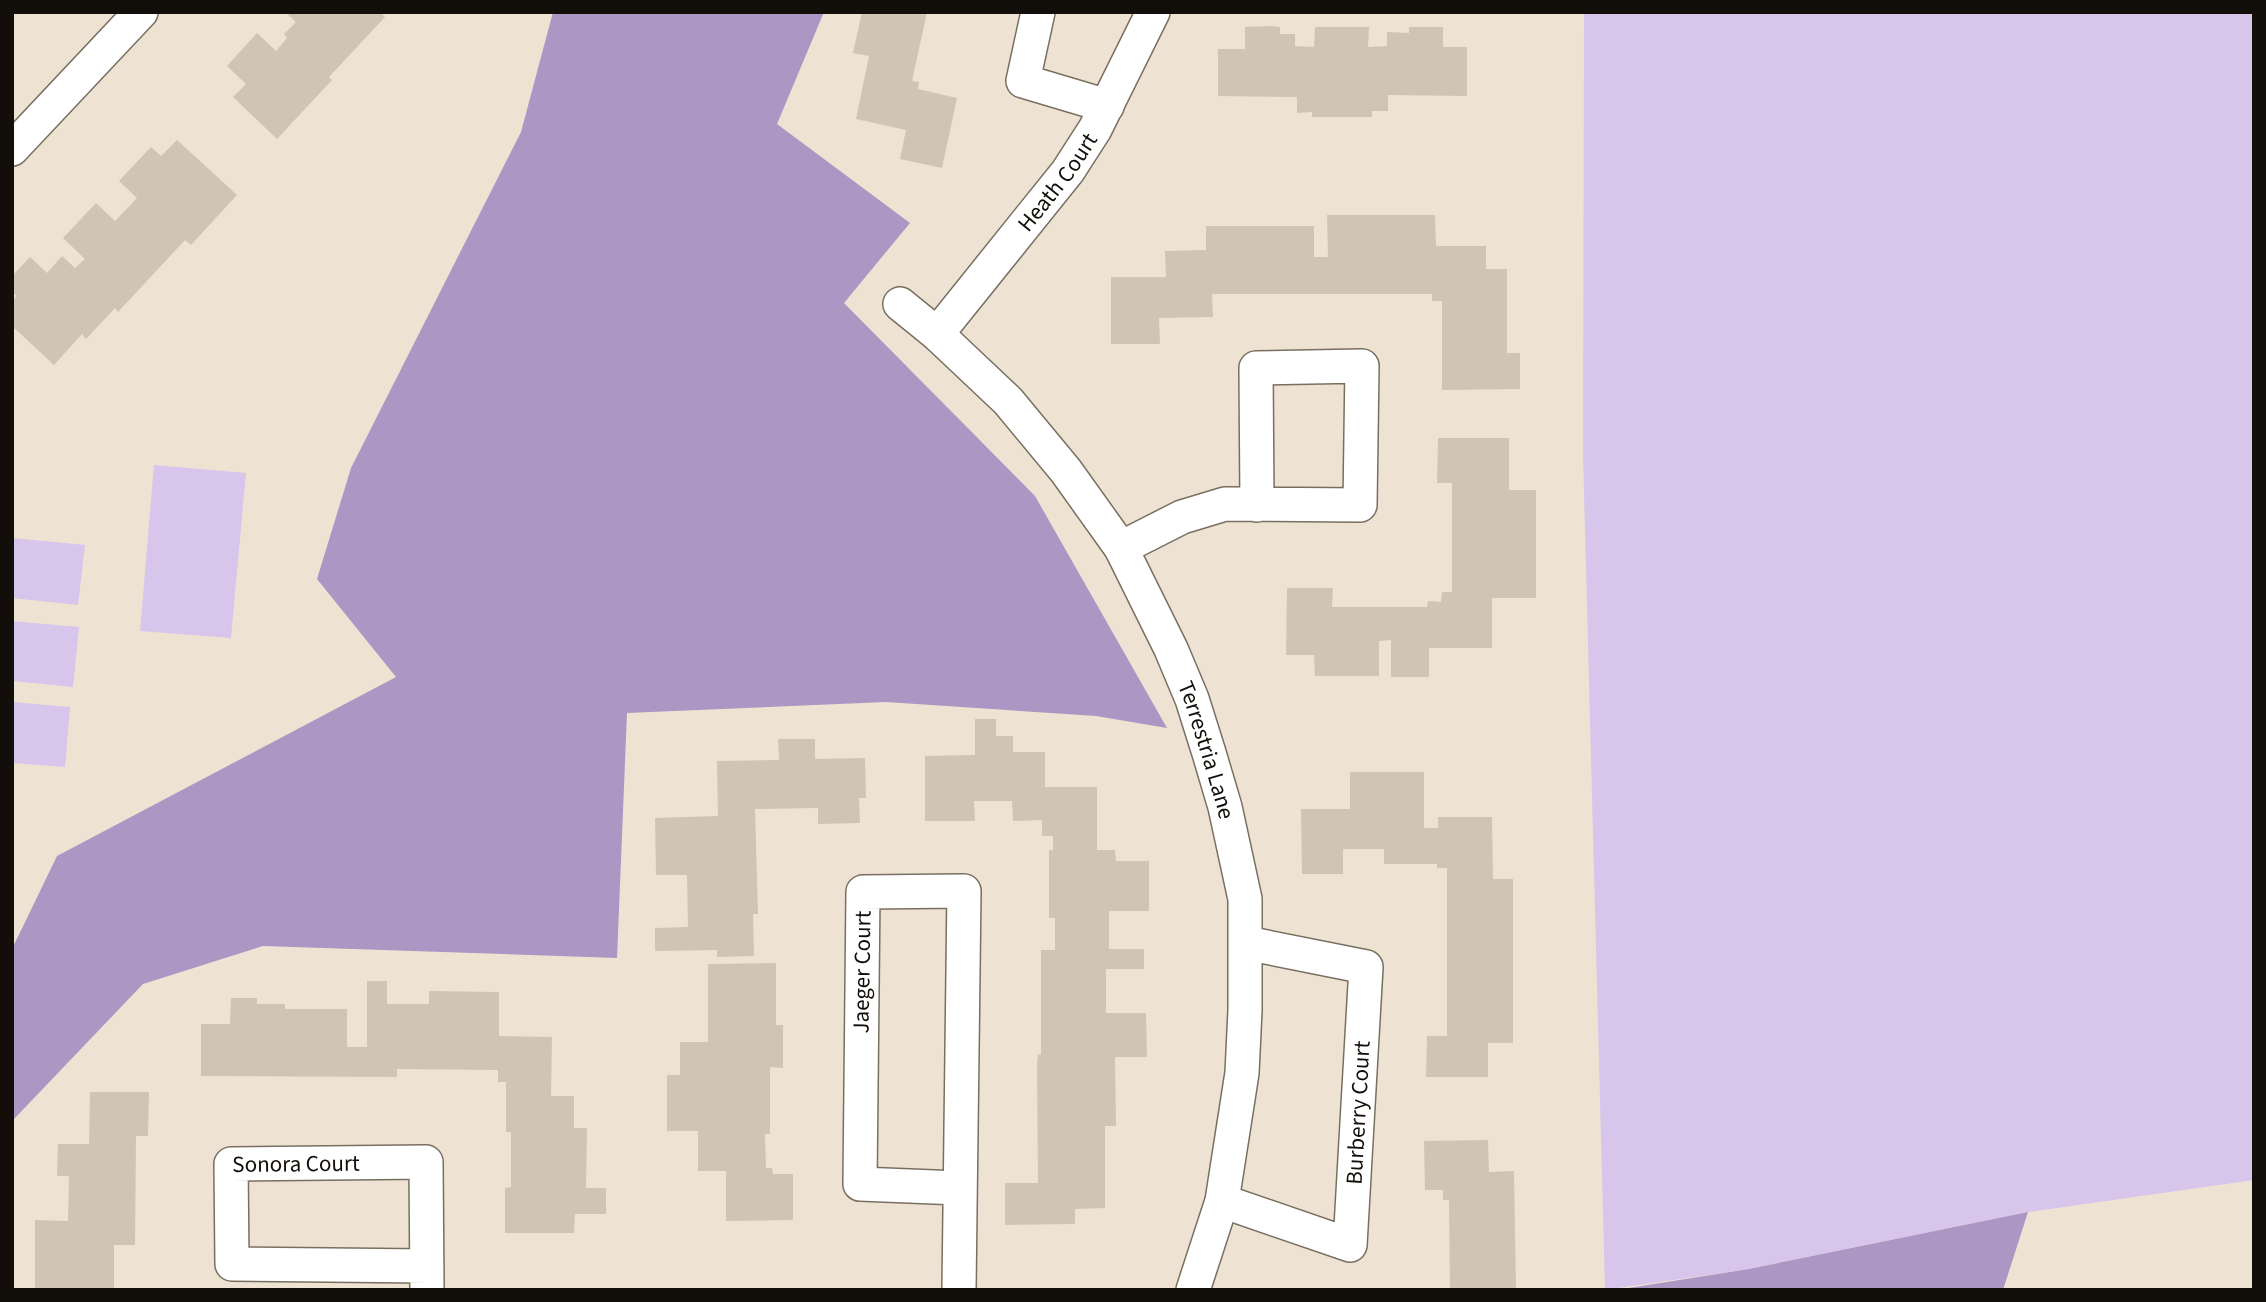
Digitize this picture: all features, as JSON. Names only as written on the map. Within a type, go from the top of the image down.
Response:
[{"type":"street","points":[[12,149],[141,12]]},
{"type":"street","points":[[1038,12],[1023,81],[1107,106]]},
{"type":"street","name":"Heath Court","points":[[937,334],[1053,193],[1107,106],[1153,12]]},
{"type":"street","name":"Terrestria Lane","points":[[900,304],[937,334],[1007,401],[1039,437],[1121,548],[1150,603],[1192,699],[1225,807],[1245,899],[1242,1073],[1223,1201],[1193,1290]]},
{"type":"street","points":[[1121,548],[1182,517],[1226,504],[1257,505],[1360,505],[1362,366],[1256,368],[1257,505]]},
{"type":"street","name":"Jaeger Court","points":[[959,1188],[860,1184],[863,892],[964,891],[959,1290]]},
{"type":"street","name":"Burberry Court","points":[[1223,1201],[1350,1245],[1366,967],[1246,943]]},
{"type":"street","name":"Sonora Court","points":[[426,1162],[427,1278],[232,1264],[231,1164],[426,1162]]},
{"type":"shaded area","points":[[553,12],[824,12],[777,124],[910,223],[844,303],[1035,496],[1167,728],[1096,716],[886,702],[627,713],[617,958],[263,946],[143,984],[14,1119],[12,1204],[12,949],[57,856],[396,677],[317,579],[351,468],[521,132]]},
{"type":"shaded area","points":[[1584,12],[2254,12],[2254,1180],[2028,1212],[1749,1269],[1605,1290],[1583,454]]},
{"type":"shaded area","points":[[154,465],[246,473],[231,638],[140,631]]},
{"type":"shaded area","points":[[12,538],[85,545],[78,605],[12,598]]},
{"type":"shaded area","points":[[12,621],[79,627],[73,687],[12,681]]},
{"type":"shaded area","points":[[12,702],[70,707],[65,767],[12,763]]},
{"type":"shaded area","points":[[2028,1212],[2003,1290],[1616,1290],[1749,1269]]},
{"type":"building","points":[[285,12],[380,12],[385,17],[329,77],[332,80],[277,139],[233,97],[246,84],[227,66],[257,33],[276,51],[287,38],[284,34],[296,22]]},
{"type":"building","points":[[862,12],[927,12],[912,81],[919,82],[918,89],[957,98],[942,168],[900,159],[906,130],[856,119],[869,56],[853,53]]},
{"type":"building","points":[[1245,27],[1280,27],[1280,34],[1295,34],[1295,46],[1314,47],[1315,27],[1369,27],[1368,47],[1387,46],[1387,32],[1409,33],[1409,27],[1443,27],[1443,47],[1467,47],[1467,96],[1388,95],[1388,111],[1372,111],[1372,117],[1312,117],[1312,112],[1297,113],[1297,97],[1218,96],[1218,49],[1245,49]]},
{"type":"building","points":[[177,140],[237,195],[191,245],[185,240],[118,312],[115,308],[86,339],[82,334],[54,365],[12,326],[12,301],[17,296],[12,292],[12,276],[30,257],[47,273],[62,256],[75,268],[85,259],[63,238],[96,203],[115,221],[137,198],[119,181],[151,147],[161,156]]},
{"type":"building","points":[[1327,215],[1435,215],[1436,246],[1486,246],[1486,269],[1507,269],[1507,353],[1520,353],[1520,389],[1442,390],[1442,301],[1432,301],[1432,294],[1212,294],[1213,317],[1159,318],[1160,344],[1111,344],[1111,277],[1166,277],[1165,251],[1206,250],[1206,226],[1314,226],[1314,257],[1328,257]]},
{"type":"building","points":[[1438,438],[1509,438],[1509,490],[1536,490],[1536,598],[1492,598],[1492,648],[1429,648],[1429,677],[1391,677],[1391,640],[1379,641],[1379,676],[1315,676],[1314,655],[1286,655],[1287,588],[1333,588],[1332,607],[1427,607],[1428,601],[1441,602],[1442,592],[1452,592],[1452,483],[1437,483]]},
{"type":"building","points":[[975,719],[996,719],[996,736],[1013,736],[1013,752],[1045,752],[1045,787],[1097,787],[1097,850],[1115,850],[1116,861],[1149,861],[1149,911],[1109,911],[1109,949],[1144,949],[1144,969],[1106,969],[1106,1013],[1146,1013],[1147,1057],[1115,1057],[1116,1126],[1105,1126],[1105,1208],[1075,1209],[1075,1224],[1005,1225],[1005,1183],[1038,1183],[1037,1066],[1038,1054],[1041,1055],[1041,950],[1055,950],[1055,918],[1049,918],[1049,850],[1053,850],[1053,836],[1042,836],[1042,820],[1013,821],[1012,801],[974,801],[975,821],[925,821],[925,756],[975,755]]},
{"type":"building","points":[[778,739],[815,739],[815,759],[865,758],[866,798],[859,798],[860,823],[818,824],[818,808],[755,809],[758,914],[753,914],[754,956],[717,957],[717,950],[655,951],[655,928],[688,927],[687,875],[656,875],[655,818],[718,816],[717,761],[779,760]]},
{"type":"building","points":[[1350,772],[1424,772],[1424,828],[1438,828],[1438,817],[1492,817],[1493,879],[1513,879],[1513,1043],[1488,1043],[1488,1077],[1426,1077],[1427,1036],[1447,1036],[1447,868],[1437,868],[1437,864],[1384,864],[1384,849],[1343,849],[1343,874],[1302,874],[1301,809],[1350,809]]},
{"type":"building","points":[[776,963],[776,1025],[783,1025],[783,1068],[770,1067],[770,1134],[765,1134],[766,1168],[772,1168],[773,1174],[793,1174],[793,1220],[726,1221],[726,1171],[698,1171],[698,1131],[667,1131],[667,1075],[680,1075],[680,1042],[708,1042],[708,964]]},
{"type":"building","points":[[367,981],[387,981],[387,1004],[429,1004],[429,991],[499,992],[499,1036],[552,1037],[551,1096],[574,1096],[574,1128],[587,1128],[586,1188],[606,1188],[606,1214],[575,1214],[574,1233],[505,1233],[505,1188],[511,1187],[511,1132],[506,1132],[506,1082],[498,1082],[498,1070],[397,1069],[397,1077],[201,1076],[201,1024],[230,1024],[231,998],[257,998],[257,1004],[285,1004],[285,1009],[347,1009],[347,1047],[367,1047]]},
{"type":"building","points":[[90,1092],[149,1092],[148,1136],[136,1136],[135,1245],[114,1245],[114,1290],[35,1290],[35,1220],[68,1221],[69,1176],[57,1176],[58,1144],[89,1144]]},
{"type":"building","points":[[1488,1140],[1489,1172],[1514,1171],[1516,1290],[1450,1290],[1449,1200],[1443,1200],[1443,1190],[1425,1190],[1424,1141]]}]
